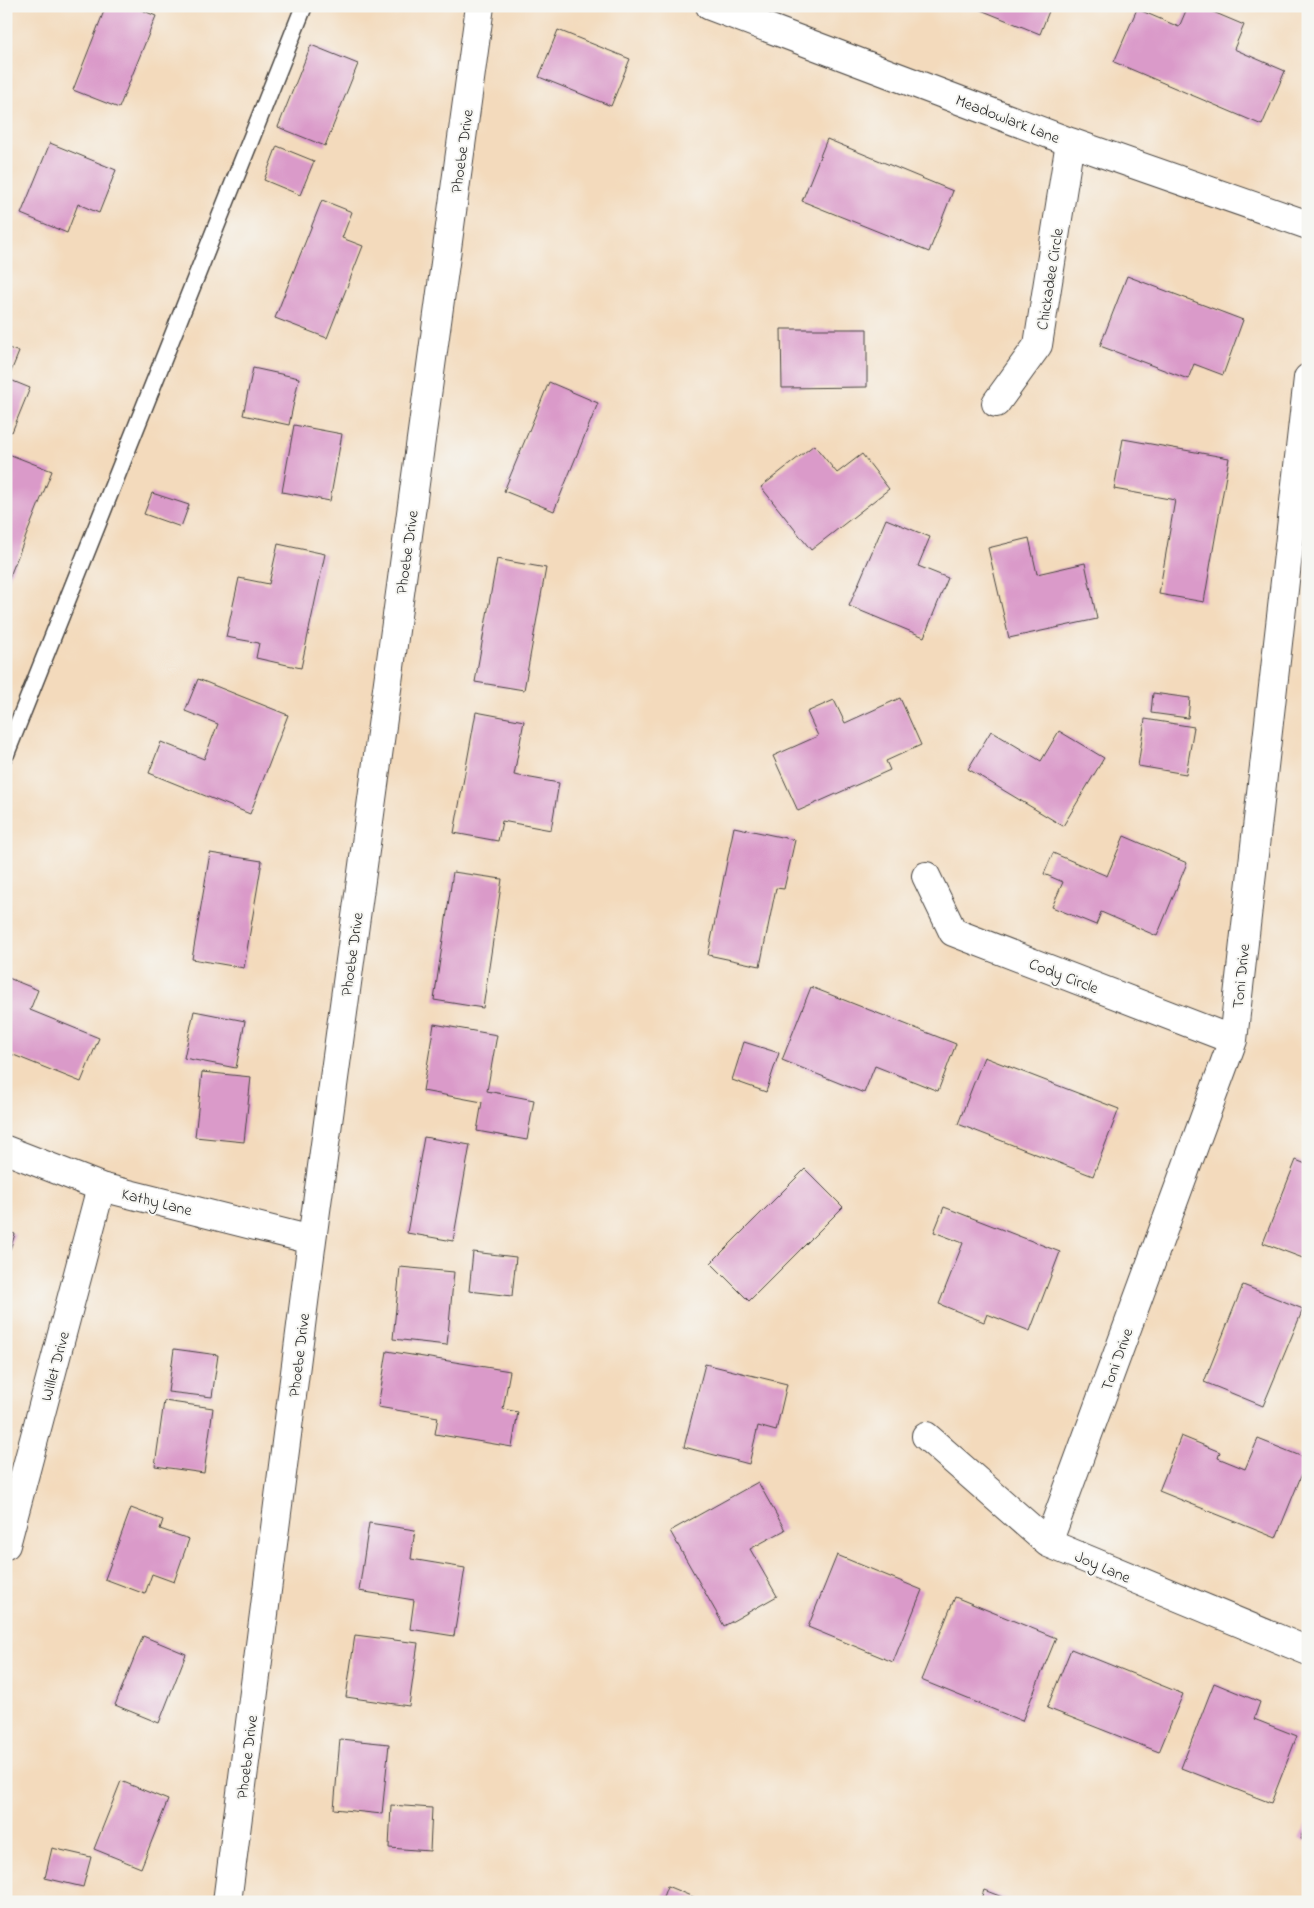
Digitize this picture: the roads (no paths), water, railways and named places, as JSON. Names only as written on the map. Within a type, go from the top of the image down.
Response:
[{"type":"street","name":"Phoebe Drive","points":[[227,1902],[312,1240],[480,6]]},
{"type":"street","name":"Meadowlark Lane","points":[[710,6],[1070,142],[1308,224]]},
{"type":"street","name":"Chickadee Circle","points":[[996,403],[1038,345],[1070,142]]},
{"type":"street","name":"Toni Drive","points":[[1048,1543],[1233,1040],[1308,378]]},
{"type":"street","name":"Cody Circle","points":[[926,876],[954,932],[1233,1040]]},
{"type":"street","name":"Kathy Lane","points":[[6,1150],[101,1187],[312,1240]]},
{"type":"street","name":"Willet Drive","points":[[6,1545],[101,1187]]},
{"type":"street","name":"Joy Lane","points":[[926,1436],[1048,1543],[1308,1651]]},
{"type":"lane","points":[[6,754],[304,6]]}]
